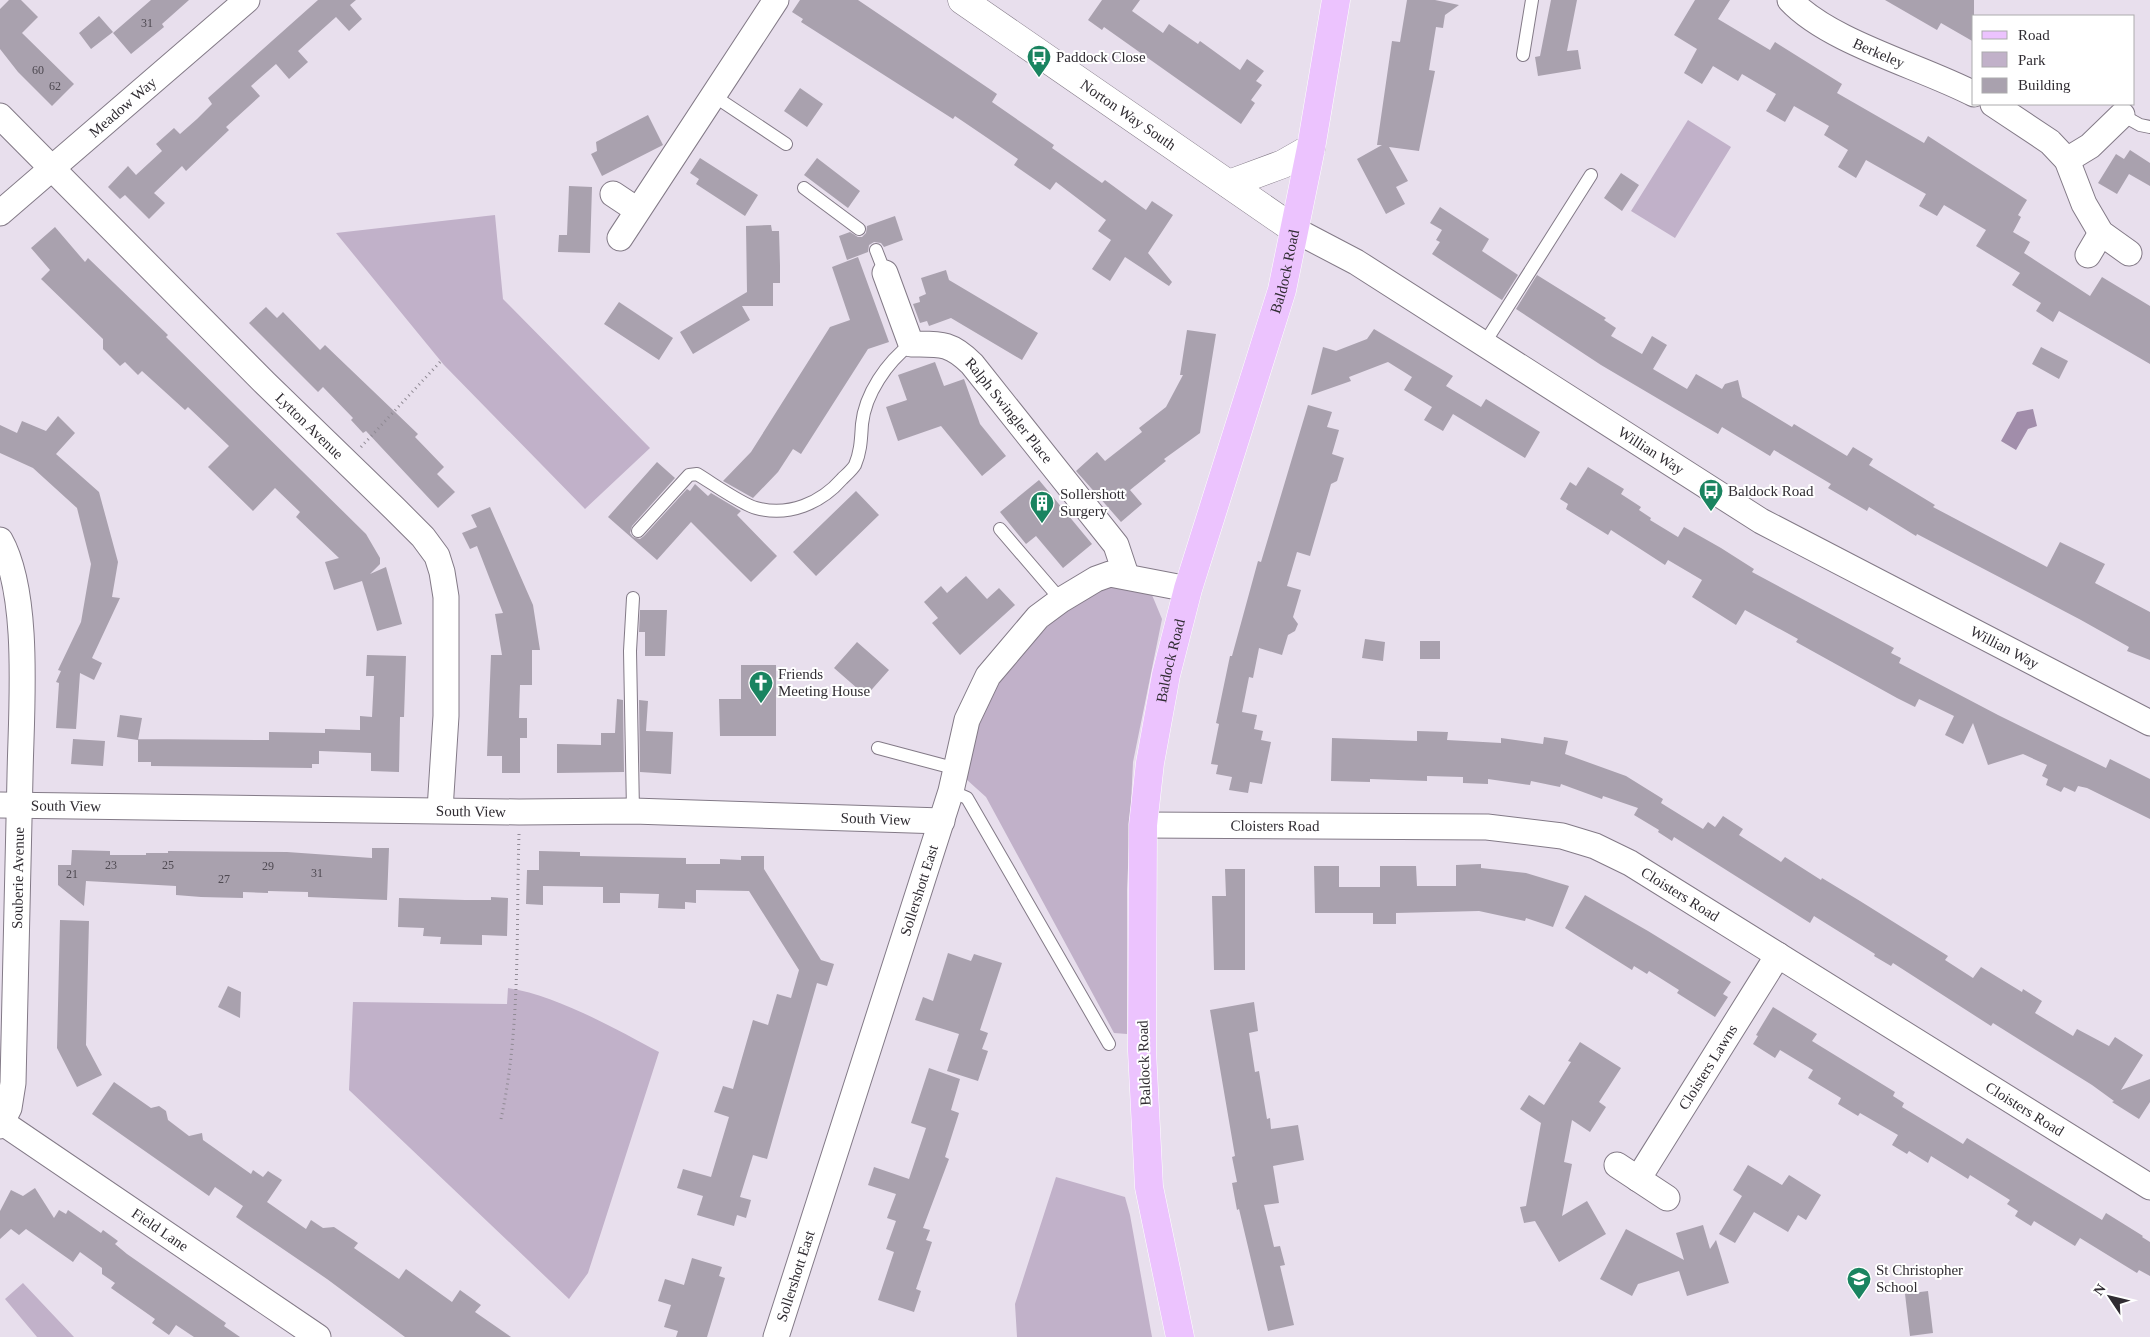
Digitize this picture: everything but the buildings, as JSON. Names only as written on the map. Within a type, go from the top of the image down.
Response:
[{"type":"main road","name":"Baldock Road","points":[[1180,1337],[1149,1187],[1142,1045],[1143,825],[1150,763],[1166,675],[1188,589],[1251,395],[1282,290],[1311,148],[1336,0]]},
{"type":"street","name":"Meadow Way","points":[[0,213],[247,0]]},
{"type":"street","points":[[620,238],[776,0]]},
{"type":"street","name":"Norton Way South","points":[[962,0],[1295,230]]},
{"type":"street","name":"Berkeley","points":[[1790,0],[1809,18],[1834,32],[1972,93]]},
{"type":"street","points":[[1994,105],[2050,142],[2067,160],[2084,204],[2101,233],[2129,253]]},
{"type":"street","points":[[2067,160],[2090,146],[2122,115]]},
{"type":"street","name":"Lytton Avenue","points":[[0,116],[265,383],[423,537],[437,556],[446,597],[446,716],[440,810]]},
{"type":"street","points":[[1228,184],[1283,164],[1311,148]]},
{"type":"street","points":[[613,194],[637,210]]},
{"type":"street","name":"Willian Way","points":[[1295,230],[1356,262],[1761,521],[2150,723]]},
{"type":"street","points":[[2088,255],[2101,233]]},
{"type":"street","points":[[886,273],[911,344]]},
{"type":"street","name":"Ralph Swingler Place","points":[[911,344],[944,344],[959,351],[972,364],[1116,545],[1126,575]]},
{"type":"street","name":"Souberie Avenue","points":[[0,540],[13,580],[21,622],[10,805],[12,1083],[9,1108],[2,1124]]},
{"type":"street","name":"Sollershott East","points":[[776,1337],[942,821],[954,780],[967,720],[988,676],[1038,617],[1061,600],[1096,579],[1110,574],[1126,575],[1188,589]]},
{"type":"street","name":"South View","points":[[10,805],[519,812],[633,811],[942,821]]},
{"type":"street","name":"Cloisters Road","points":[[1143,825],[1448,826],[1516,830],[1562,836],[1595,846],[1630,863],[2150,1187]]},
{"type":"street","name":"Cloisters Lawns","points":[[1638,1179],[1778,955]]},
{"type":"street","name":"Field Lane","points":[[2,1124],[318,1337]]},
{"type":"street","points":[[1617,1165],[1667,1198]]},
{"type":"lane","points":[[1523,55],[1532,0]]},
{"type":"lane","points":[[714,96],[786,144]]},
{"type":"lane","points":[[2122,115],[2140,125],[2150,127]]},
{"type":"lane","points":[[1484,344],[1591,175]]},
{"type":"lane","points":[[804,188],[859,229]]},
{"type":"lane","points":[[876,250],[886,273]]},
{"type":"lane","points":[[638,531],[689,475],[697,474],[756,508],[787,510],[814,502],[834,488],[854,466],[862,443],[862,423],[870,397],[896,356],[911,344]]},
{"type":"lane","points":[[1000,529],[1061,600]]},
{"type":"lane","points":[[633,598],[630,651],[633,811]]},
{"type":"lane","points":[[878,748],[954,780],[967,798],[1109,1044]]},
{"type":"path","points":[[348,462],[441,361]]},
{"type":"path","points":[[500,1119],[506,1094],[514,994],[519,812]]},
{"type":"green space","points":[[1688,120],[1731,147],[1675,238],[1631,211]]},
{"type":"green space","points":[[495,215],[503,299],[650,448],[585,509],[444,365],[336,233]]},
{"type":"green space","points":[[1112,586],[1143,590],[1152,595],[1162,619],[1133,762],[1127,889],[1127,1034],[1114,1033],[986,797],[966,779],[966,770],[980,719],[992,693],[1010,668],[1059,614],[1082,596]]},
{"type":"green space","points":[[508,988],[527,992],[566,1005],[605,1023],[659,1052],[588,1273],[569,1299],[349,1090],[353,1002],[507,1004]]},
{"type":"green space","points":[[1056,1177],[1125,1197],[1130,1215],[1152,1337],[1017,1337],[1015,1304]]},
{"type":"green space","points":[[23,1283],[74,1337],[37,1337],[5,1299]]},
{"type":"shaded area","points":[[2033,409],[2037,426],[2028,429],[2016,450],[2001,441],[2017,412]]},
{"type":"place","name":"Paddock Close","points":[[1039,78]]},
{"type":"place","name":"Baldock Road","points":[[1711,512]]},
{"type":"place","name":"Sollershott Surgery","points":[[1042,524]]},
{"type":"place","name":"Friends Meeting House","points":[[761,704]]},
{"type":"place","name":"St Christopher School","points":[[1859,1300]]}]
